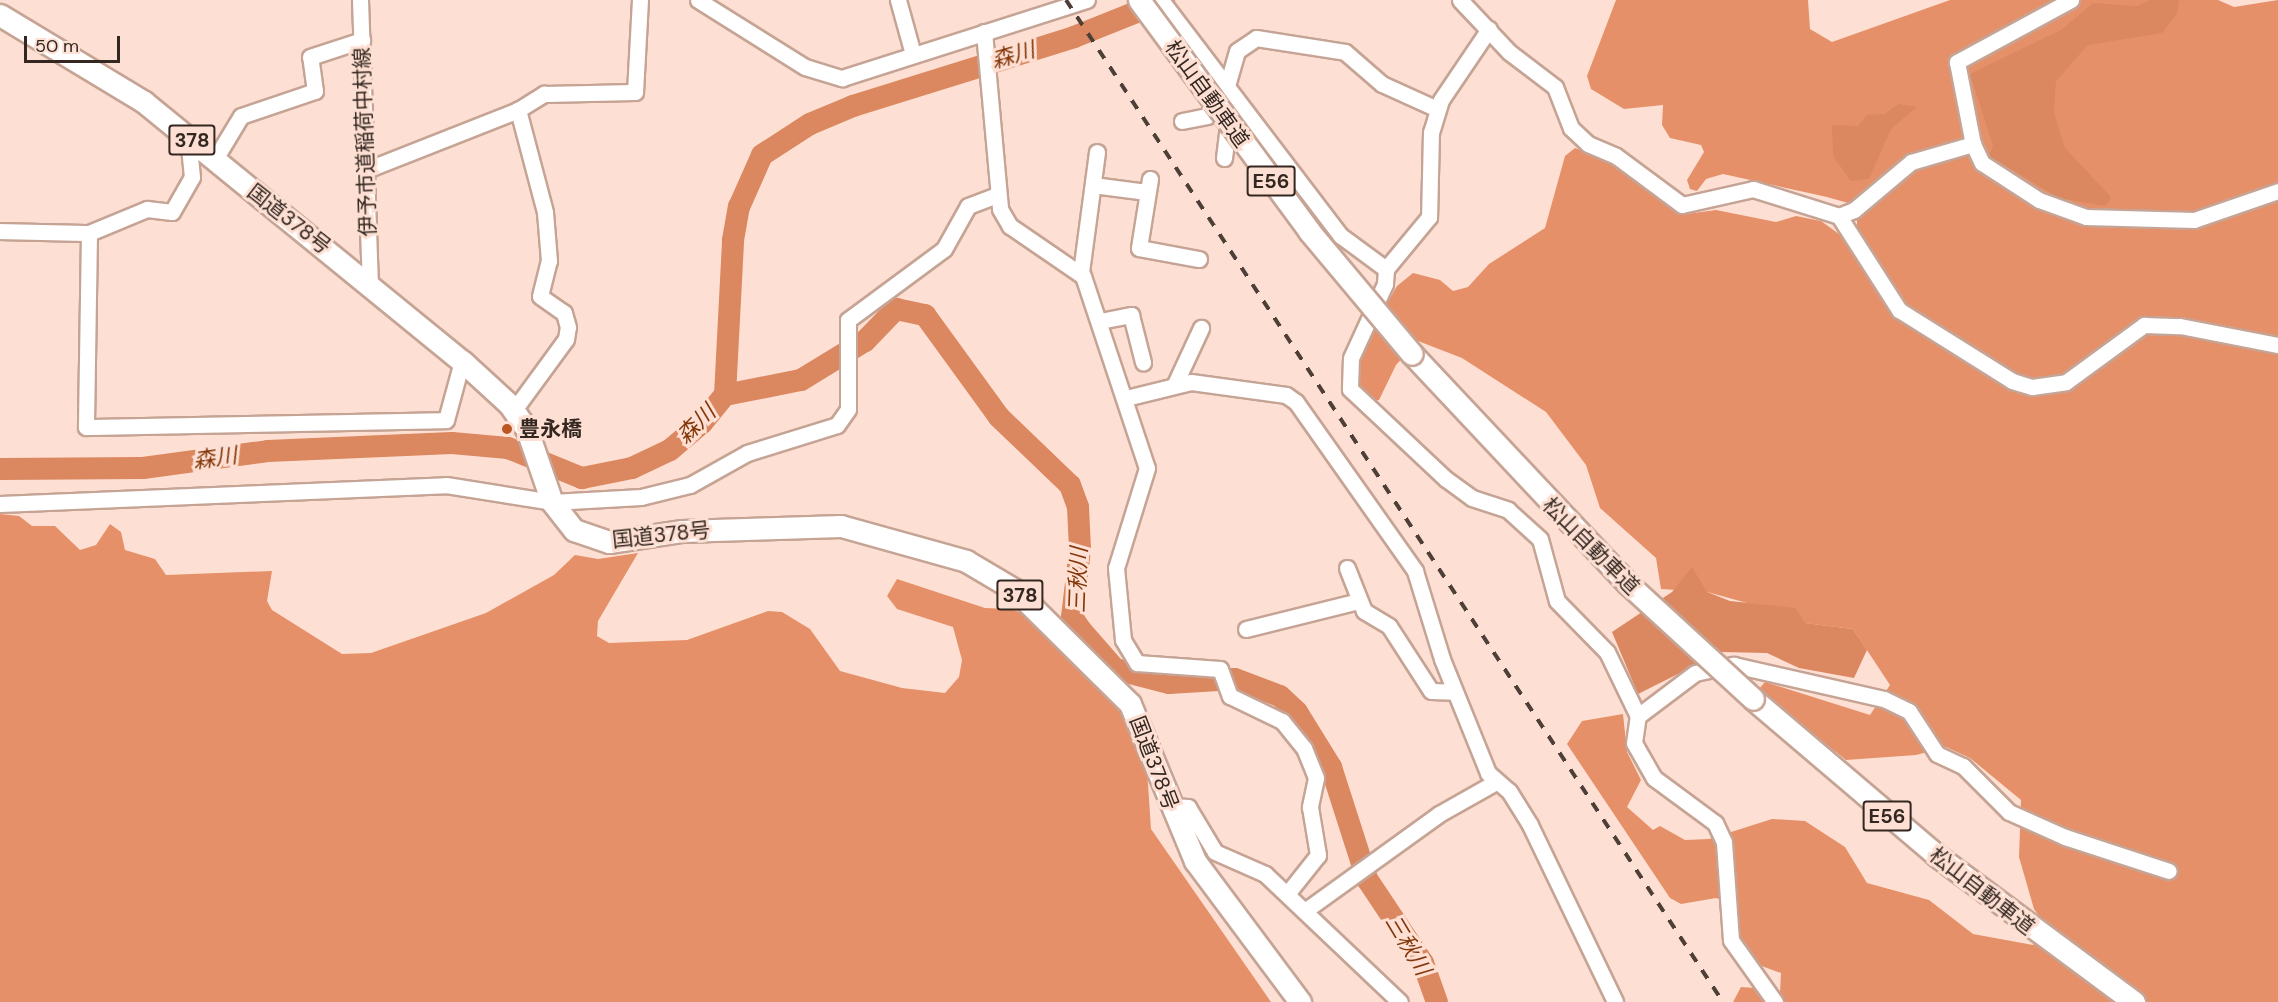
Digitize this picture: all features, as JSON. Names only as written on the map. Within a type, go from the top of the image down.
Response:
[{"type":"highway","name":"松山自動車道","points":[[1139,0],[1309,231],[1412,354],[1627,583],[1868,801],[2028,926],[2134,1002]]},
{"type":"highway","name":"国道378号","points":[[0,15],[144,102],[370,283],[462,361],[514,410],[527,430],[548,493],[574,530],[598,541],[783,524],[841,526],[983,568],[1031,604],[1130,704],[1171,806],[1208,882],[1300,1002]]},
{"type":"street","name":"伊予市道稲荷中村線","points":[[360,0],[370,283]]},
{"type":"street","points":[[366,170],[518,110],[550,92],[635,92],[640,0]]},
{"type":"street","points":[[698,0],[830,77],[855,75],[913,54],[984,37],[1087,0]]},
{"type":"street","points":[[898,0],[913,54]]},
{"type":"street","points":[[1460,0],[1489,29],[1555,87],[1571,128],[1588,144],[1616,156],[1682,205],[1753,189],[1839,216],[1854,210],[1911,162],[1973,144]]},
{"type":"street","points":[[2072,0],[1957,62],[1973,144],[1983,164],[2006,182],[2086,217],[2194,220],[2278,191]]},
{"type":"street","points":[[1164,3],[1341,237],[1386,269]]},
{"type":"street","points":[[1489,29],[1437,109],[1431,132],[1429,217],[1386,269],[1385,284],[1351,358],[1350,389],[1446,479],[1472,498],[1508,510],[1539,539],[1557,601],[1607,652],[1638,716],[1634,743],[1654,778],[1715,823],[1724,842],[1731,940],[1775,1002]]},
{"type":"street","points":[[984,37],[997,195],[1010,226],[1081,272]]},
{"type":"street","points":[[1182,121],[1207,116],[1227,86],[1237,51],[1265,38],[1345,52],[1382,84],[1437,109]]},
{"type":"street","points":[[214,159],[241,116],[315,91],[310,57],[362,40]]},
{"type":"street","points":[[1224,158],[1229,134],[1227,86]]},
{"type":"street","points":[[514,410],[566,339],[568,327],[564,313],[540,296],[549,261],[545,212],[518,110]]},
{"type":"street","points":[[0,231],[89,233],[147,209],[172,212],[192,177],[188,137]]},
{"type":"street","points":[[1097,152],[1081,272],[1126,398],[1147,468],[1116,568],[1123,640],[1137,663],[1220,669],[1230,696],[1282,721],[1304,748],[1316,778],[1310,807],[1318,855],[1287,894]]},
{"type":"street","points":[[1093,185],[1148,186],[1139,248],[1198,259]]},
{"type":"street","points":[[0,504],[446,486],[641,497],[690,485],[747,453],[837,425],[848,409],[849,384],[845,343],[854,314],[944,249],[968,206],[997,195]]},
{"type":"street","points":[[1839,216],[1899,310],[2012,381],[2032,387],[2066,382],[2144,325],[2181,326],[2278,345]]},
{"type":"street","points":[[89,233],[86,427],[446,420],[462,361]]},
{"type":"street","points":[[1100,321],[1131,315],[1143,362]]},
{"type":"street","points":[[1175,384],[1201,328]]},
{"type":"street","points":[[1126,398],[1175,384],[1286,395],[1296,402],[1415,571],[1454,692],[1494,783],[1509,791],[1530,825],[1615,1002]]},
{"type":"street","points":[[1347,568],[1358,601],[1389,626],[1431,691],[1454,692]]},
{"type":"street","points":[[1246,629],[1358,601]]},
{"type":"street","points":[[1638,716],[1695,673],[1734,665],[1884,699],[1909,711],[1937,754],[1963,766],[2009,812],[2066,837],[2169,871]]},
{"type":"street","points":[[1306,910],[1370,860],[1494,783]]},
{"type":"street","points":[[1171,806],[1188,807],[1215,852],[1251,865],[1287,894],[1400,1002]]},
{"type":"shaded area","points":[[1616,0],[1808,0],[1810,29],[1832,42],[1950,0],[2218,0],[2234,7],[2278,0],[2278,1002],[1773,1002],[1780,993],[1781,973],[1756,964],[1738,940],[1731,903],[1716,898],[1681,904],[1670,898],[1567,744],[1582,721],[1623,714],[1627,752],[1641,780],[1627,807],[1653,830],[1660,826],[1685,840],[1709,839],[1772,819],[1805,821],[1845,847],[1867,883],[1929,900],[1973,934],[2033,945],[2048,929],[2034,909],[2019,857],[2021,800],[1970,758],[1946,747],[1916,755],[1846,760],[1758,690],[1765,682],[1870,715],[1890,685],[1853,629],[1804,623],[1796,608],[1769,609],[1707,592],[1661,589],[1656,558],[1600,508],[1586,465],[1546,412],[1462,358],[1418,341],[1396,365],[1379,400],[1372,401],[1354,377],[1355,360],[1397,286],[1413,273],[1440,280],[1453,291],[1468,287],[1489,264],[1545,228],[1565,156],[1575,148],[1615,163],[1679,215],[1716,210],[1776,222],[1796,216],[1821,221],[1850,242],[1857,239],[1857,221],[1848,203],[1723,174],[1706,179],[1697,191],[1690,189],[1687,180],[1704,152],[1701,145],[1670,138],[1662,125],[1663,105],[1624,109],[1591,89],[1587,76]]},
{"type":"shaded area","points":[[2150,0],[2179,0],[2177,14],[2162,33],[2088,45],[2056,81],[2054,113],[2065,148],[2111,197],[2106,206],[2059,198],[1989,156],[1993,146],[1970,74],[2061,30],[2093,3],[2137,6]]},
{"type":"shaded area","points":[[1899,104],[1917,107],[1891,129],[1869,179],[1851,181],[1833,156],[1832,125],[1858,126],[1867,115],[1884,114]]},
{"type":"shaded area","points":[[0,514],[19,516],[32,526],[55,526],[80,550],[96,545],[110,524],[121,532],[125,550],[155,559],[166,575],[272,571],[267,601],[272,610],[342,654],[371,653],[486,613],[554,575],[575,555],[598,559],[638,553],[598,621],[597,636],[609,643],[687,640],[768,611],[782,612],[810,629],[840,671],[902,688],[945,693],[959,677],[962,660],[953,627],[897,609],[887,596],[897,579],[985,608],[1012,609],[1027,616],[1123,712],[1147,769],[1151,829],[1271,1002],[0,1002]]},
{"type":"shaded area","points":[[1692,567],[1707,592],[1730,601],[1796,608],[1805,623],[1853,629],[1867,650],[1854,678],[1799,668],[1767,653],[1722,652],[1638,694],[1612,632],[1672,592]]},
{"type":"shaded area","points":[[1741,987],[1755,988],[1767,1002],[1733,1002]]},
{"type":"waterway","name":"森川","points":[[0,469],[143,468],[268,451],[452,443],[508,448],[582,478],[632,468],[670,450],[702,423],[725,395],[733,240],[739,207],[762,155],[810,124],[853,106],[1074,37],[1164,1]]},
{"type":"waterway","name":"三秋川","points":[[725,395],[801,380],[865,341],[896,309],[925,315],[999,417],[1070,485],[1078,507],[1080,549],[1072,617],[1080,629],[1115,669],[1169,683],[1235,679],[1280,696],[1297,712],[1331,767],[1367,879],[1423,963],[1437,1002]]},
{"type":"railway","points":[[1066,0],[1723,1002]]},
{"type":"place","name":"豊永橋","points":[[507,429]]}]
